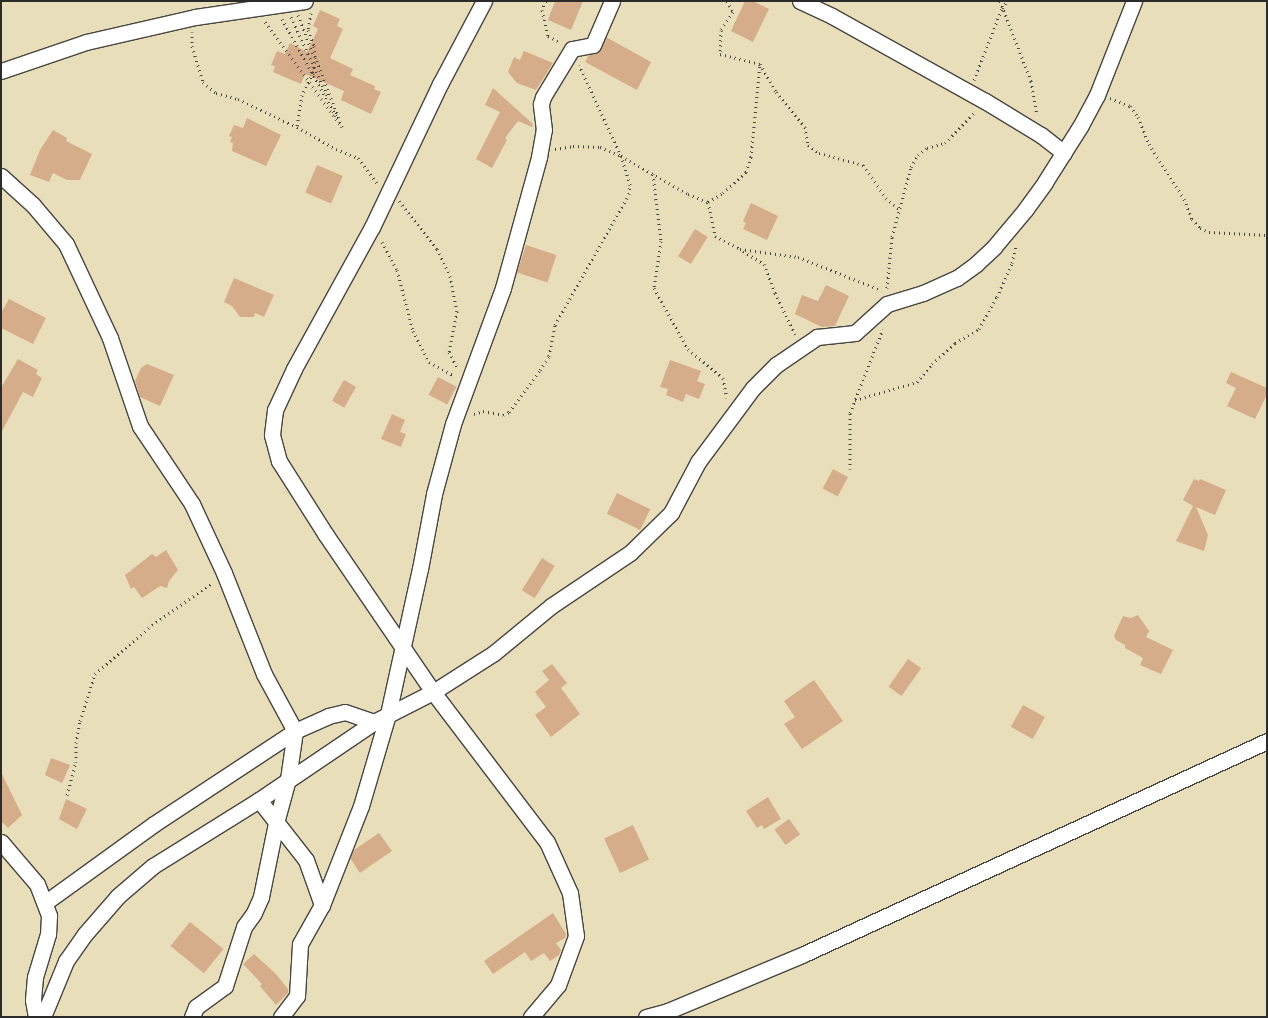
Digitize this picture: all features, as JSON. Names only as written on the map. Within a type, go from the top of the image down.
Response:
[{"type":"street","points":[[484,1],[440,84],[372,227],[294,370],[275,410],[272,435],[279,461],[326,535],[434,692],[547,842],[570,893],[576,936],[558,986],[531,1017]]},
{"type":"street","points":[[281,1017],[297,996],[300,944],[322,905],[361,806],[388,714],[434,494],[453,424],[503,288],[539,157],[544,130],[541,104],[547,90],[572,49],[593,46],[612,1]]},
{"type":"street","points":[[800,1],[832,16],[985,101],[1041,135],[1064,153]]},
{"type":"street","points":[[43,1017],[66,961],[97,918],[118,896],[153,866],[259,800],[374,722],[434,692],[494,653],[551,606],[630,553],[671,514],[698,462],[759,382],[776,365],[817,337],[855,333],[887,304],[923,293],[957,278],[976,264],[994,247],[1025,210],[1064,153],[1097,94],[1134,1]]},
{"type":"street","points":[[1,71],[86,42],[195,17],[304,7]]},
{"type":"street","points":[[1,176],[33,205],[66,244],[110,338],[140,426],[192,504],[224,573],[264,674],[295,731],[288,779],[276,823],[261,898],[254,913],[244,927],[226,986],[196,1007],[192,1017]]},
{"type":"street","points":[[46,902],[154,824],[295,731],[328,716],[344,712],[374,722]]},
{"type":"street","points":[[646,1017],[668,1011],[804,954],[1267,741]]},
{"type":"street","points":[[259,800],[306,860],[322,905]]},
{"type":"street","points":[[1,842],[37,884],[46,902],[49,916],[48,934],[35,977],[33,1000],[36,1017]]},
{"type":"path","points":[[453,424],[479,411],[500,415],[508,412],[549,356],[555,325],[627,202],[630,185],[621,156],[572,49],[548,36],[542,10],[546,1]]},
{"type":"path","points":[[728,1],[733,12],[721,30],[720,54],[760,64],[776,92],[804,127],[808,145],[819,153],[863,165],[886,198],[899,209]]},
{"type":"path","points":[[1000,1],[1031,81],[1041,135]]},
{"type":"path","points":[[969,92],[1002,8],[1007,1]]},
{"type":"path","points":[[297,127],[302,95],[313,73],[315,57],[304,7]]},
{"type":"path","points":[[304,7],[342,127]]},
{"type":"path","points":[[288,10],[342,127]]},
{"type":"path","points":[[195,17],[191,32],[192,46],[203,82],[216,93],[245,102],[297,127],[336,149],[358,158],[372,178],[403,204],[437,249],[450,276],[457,312],[449,352],[460,374]]},
{"type":"path","points":[[262,17],[342,127]]},
{"type":"path","points":[[282,18],[342,127]]},
{"type":"path","points":[[708,202],[723,193],[746,172],[751,157],[760,64]]},
{"type":"path","points":[[1097,94],[1130,106],[1138,117],[1149,144],[1184,199],[1192,219],[1200,228],[1209,232],[1267,235]]},
{"type":"path","points":[[740,249],[798,257],[887,293],[892,237],[911,167],[918,155],[927,148],[945,143],[985,101]]},
{"type":"path","points":[[539,157],[553,150],[573,146],[600,147],[621,156],[708,202]]},
{"type":"path","points":[[652,173],[661,241],[654,288],[688,348],[723,378],[731,417]]},
{"type":"path","points":[[708,202],[715,236],[764,264],[801,347]]},
{"type":"path","points":[[372,227],[397,270],[413,331],[429,362],[457,378]]},
{"type":"path","points":[[854,400],[917,382],[932,364],[956,343],[979,328],[997,297],[1012,263],[1018,236]]},
{"type":"path","points":[[850,469],[848,429],[850,413],[881,339],[887,304]]},
{"type":"path","points":[[66,795],[76,762],[76,743],[80,721],[95,674],[152,625],[224,573]]},
{"type":"building","points":[[555,1],[583,1],[571,30],[548,20]]},
{"type":"building","points":[[745,1],[753,1],[769,9],[753,42],[731,31]]},
{"type":"building","points":[[320,10],[340,19],[337,26],[343,29],[330,58],[353,69],[350,75],[375,86],[374,89],[381,92],[371,114],[341,100],[344,91],[305,74],[301,84],[273,72],[275,66],[271,65],[277,51],[285,54],[290,43],[307,52],[318,29],[313,26]]},
{"type":"building","points":[[606,37],[651,62],[637,90],[585,62],[589,55],[599,52]]},
{"type":"building","points":[[524,51],[553,63],[536,90],[517,83],[508,72],[514,57],[520,60]]},
{"type":"building","points":[[493,88],[533,124],[532,127],[518,121],[505,138],[507,140],[492,168],[476,159],[500,112],[485,105]]},
{"type":"building","points":[[247,118],[281,135],[266,166],[232,151],[233,143],[230,142],[232,137],[229,136],[234,125],[243,128]]},
{"type":"building","points":[[53,130],[67,138],[66,141],[92,154],[80,180],[67,180],[53,173],[49,182],[30,175],[40,150]]},
{"type":"building","points":[[317,165],[343,176],[331,204],[305,193]]},
{"type":"building","points":[[751,203],[778,216],[767,240],[743,229],[746,223],[743,221]]},
{"type":"building","points":[[695,229],[708,237],[691,264],[678,256]]},
{"type":"building","points":[[526,245],[556,255],[547,282],[517,273]]},
{"type":"building","points":[[234,278],[274,295],[264,317],[255,313],[254,317],[240,317],[232,306],[224,302]]},
{"type":"building","points":[[826,285],[849,296],[835,326],[822,327],[795,314],[802,295],[818,301]]},
{"type":"building","points":[[9,299],[46,318],[33,344],[1,328],[1,313]]},
{"type":"building","points":[[18,359],[38,370],[36,374],[42,378],[33,397],[23,392],[1,433],[1,388]]},
{"type":"building","points":[[670,360],[701,371],[697,381],[705,384],[699,399],[686,394],[683,402],[666,395],[668,389],[660,387]]},
{"type":"building","points":[[147,364],[174,375],[160,406],[140,397],[135,381],[141,368]]},
{"type":"building","points":[[1231,372],[1267,388],[1267,394],[1255,419],[1227,406],[1236,388],[1226,383]]},
{"type":"building","points":[[438,377],[457,387],[447,405],[429,395]]},
{"type":"building","points":[[344,380],[356,387],[344,408],[332,401]]},
{"type":"building","points":[[392,414],[405,420],[400,432],[406,434],[401,447],[381,439]]},
{"type":"building","points":[[833,469],[848,477],[838,496],[823,488]]},
{"type":"building","points":[[1194,479],[1199,481],[1200,479],[1226,490],[1215,515],[1196,507],[1208,535],[1204,551],[1176,541],[1193,506],[1183,500]]},
{"type":"building","points":[[617,493],[650,509],[640,530],[607,514]]},
{"type":"building","points":[[166,550],[178,570],[169,581],[167,588],[160,586],[142,598],[134,587],[131,589],[125,575],[152,554],[156,557]]},
{"type":"building","points":[[542,558],[555,566],[535,598],[522,590]]},
{"type":"building","points":[[1138,615],[1149,631],[1146,637],[1173,650],[1161,674],[1140,665],[1143,658],[1125,648],[1125,645],[1116,640],[1114,636],[1123,616],[1131,618]]},
{"type":"building","points":[[908,659],[921,668],[902,696],[888,687]]},
{"type":"building","points":[[552,664],[567,683],[561,688],[580,714],[551,737],[535,715],[546,707],[535,692],[549,680],[542,671]]},
{"type":"building","points":[[814,680],[843,721],[802,749],[784,724],[795,717],[784,701]]},
{"type":"building","points":[[1023,705],[1045,717],[1033,739],[1011,727]]},
{"type":"building","points":[[51,758],[70,765],[62,783],[45,775]]},
{"type":"building","points":[[1,772],[22,815],[8,828],[1,821]]},
{"type":"building","points":[[768,797],[781,819],[764,829],[762,825],[757,828],[746,811]]},
{"type":"building","points":[[66,799],[87,809],[77,829],[59,819]]},
{"type":"building","points":[[789,819],[800,834],[786,845],[774,830]]},
{"type":"building","points":[[633,825],[649,859],[620,873],[604,839]]},
{"type":"building","points":[[379,833],[392,851],[360,873],[350,858],[354,850]]},
{"type":"building","points":[[553,913],[566,934],[565,938],[556,943],[561,950],[559,955],[550,961],[544,953],[531,961],[525,952],[493,974],[484,961]]},
{"type":"building","points":[[190,922],[223,949],[204,973],[170,946]]},
{"type":"building","points":[[254,954],[275,973],[288,989],[288,993],[276,1005],[260,986],[262,984],[243,964]]}]
